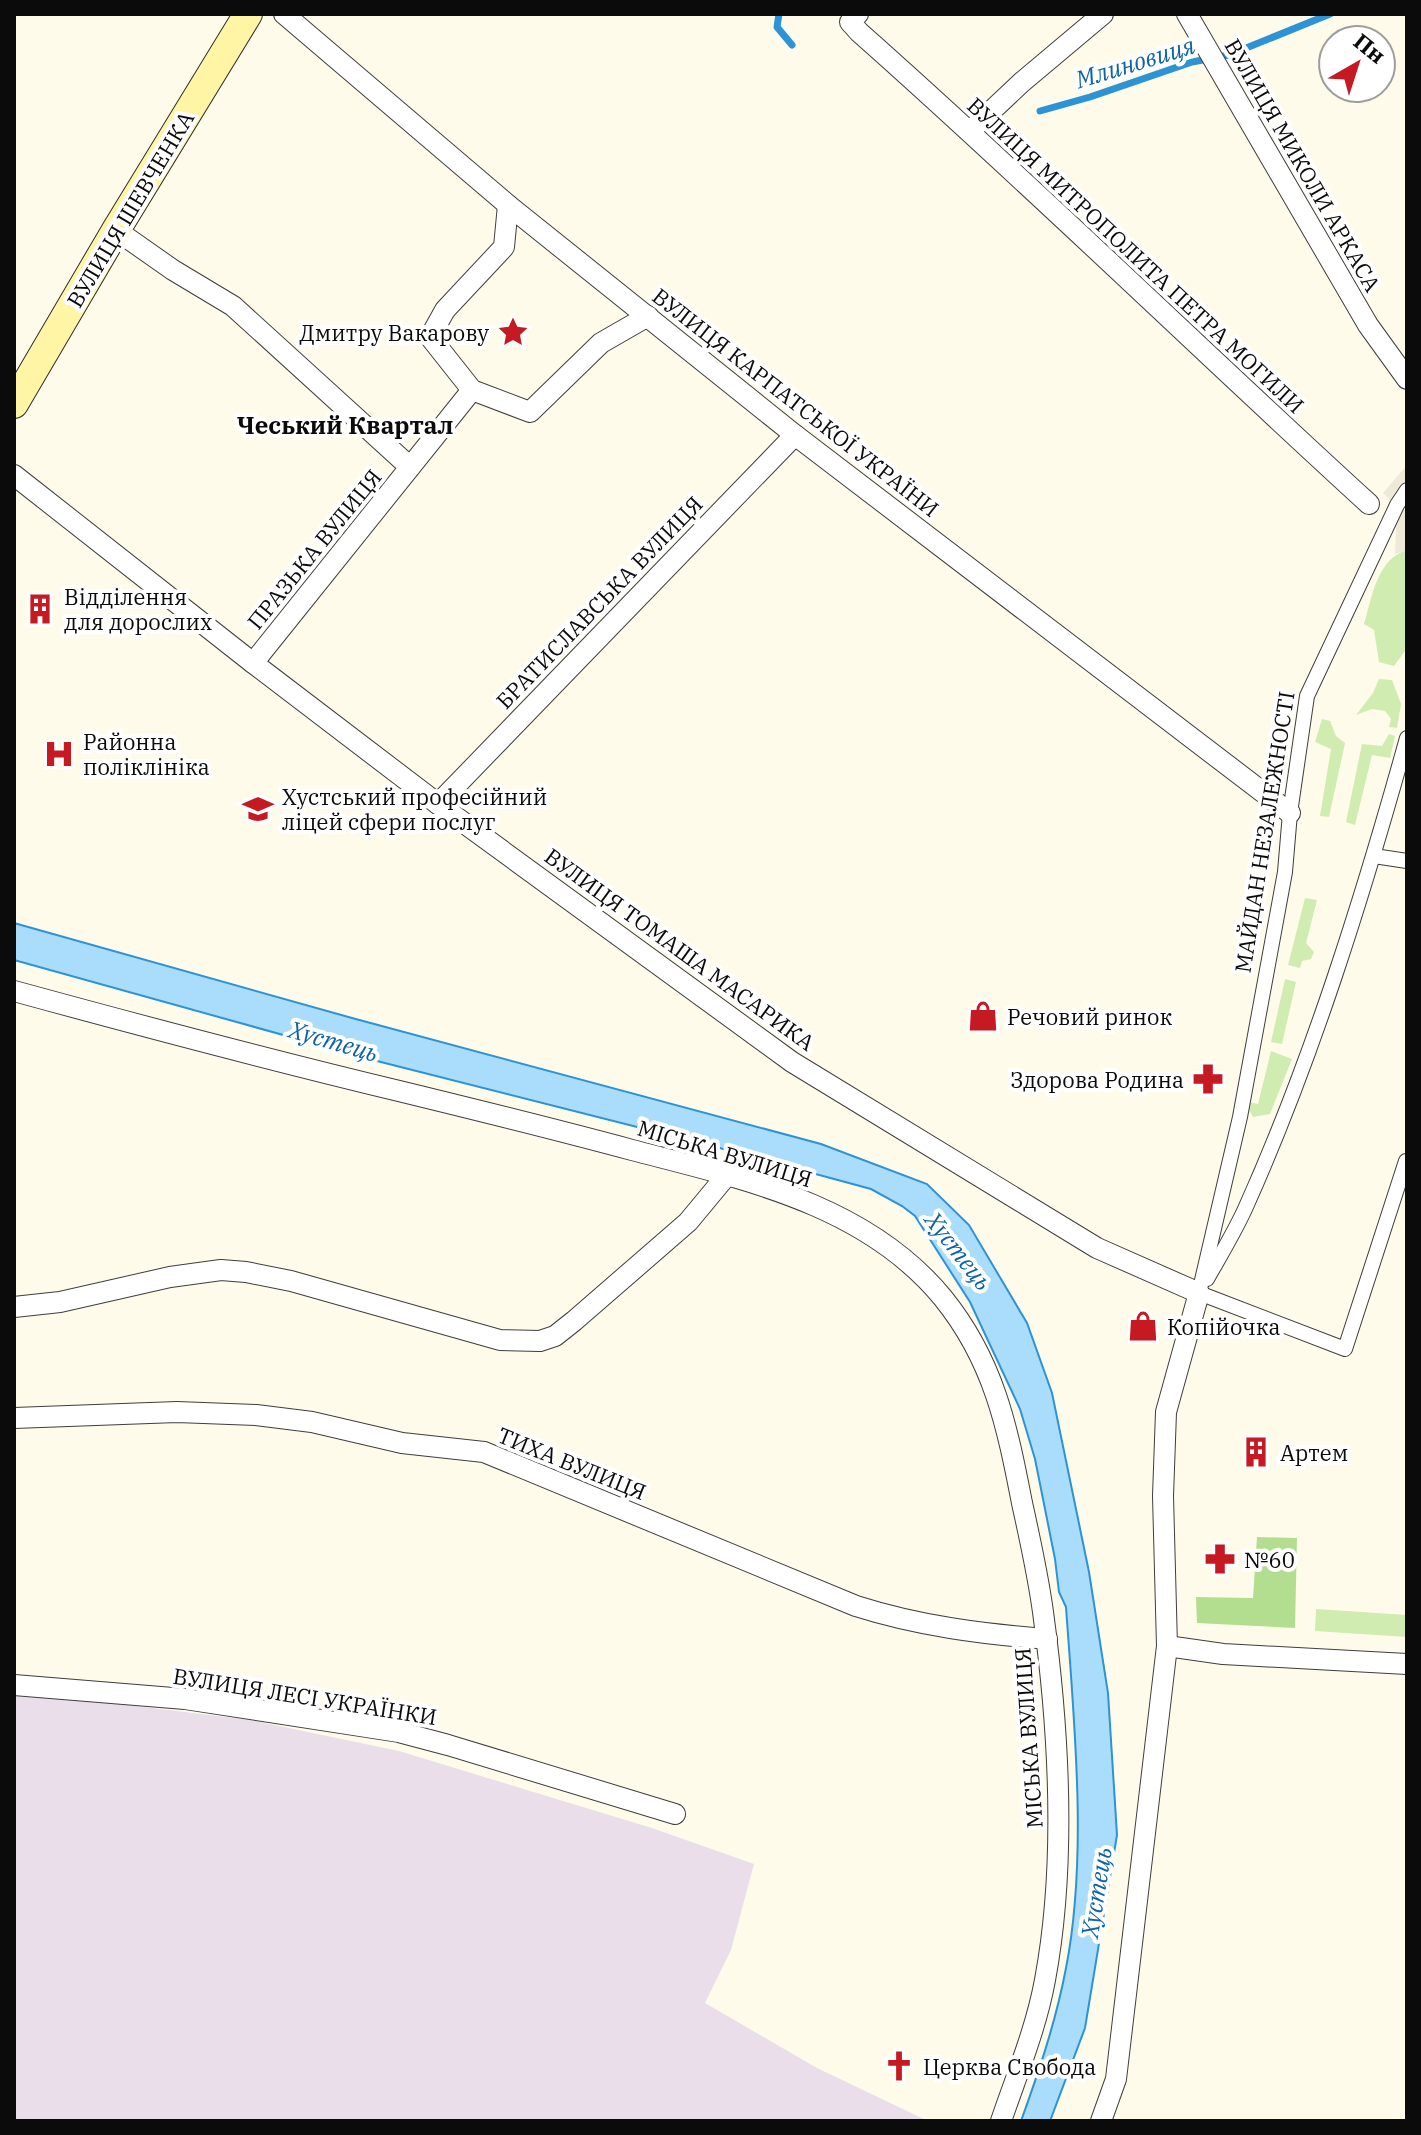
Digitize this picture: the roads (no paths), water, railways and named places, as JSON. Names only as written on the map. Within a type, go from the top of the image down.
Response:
[{"type":"main road","name":"ВУЛИЦЯ ШЕВЧЕНКА","points":[[14,404],[248,14]]},
{"type":"street","name":"ВУЛИЦЯ КАРПАТСЬКОЇ УКРАЇНИ","points":[[284,14],[508,205],[795,435],[1290,813]]},
{"type":"street","points":[[970,131],[1022,82],[1103,14]]},
{"type":"street","name":"ВУЛИЦЯ МИТРОПОЛИТА ПЕТРА МОГИЛИ","points":[[854,18],[1245,391],[1389,522]]},
{"type":"street","name":"ВУЛИЦЯ МИКОЛИ АРКАСА","points":[[1192,22],[1368,325],[1407,379]]},
{"type":"street","points":[[508,205],[504,247],[445,310],[430,337],[472,390],[530,412],[601,343],[648,316]]},
{"type":"street","points":[[116,230],[173,270],[233,306],[410,467]]},
{"type":"street","name":"ПРАЗЬКА ВУЛИЦЯ","points":[[253,663],[472,390]]},
{"type":"street","name":"БРАТИСЛАВСЬКА ВУЛИЦЯ","points":[[438,804],[795,435]]},
{"type":"street","name":"ВУЛИЦЯ ТОМАША МАСАРИКА","points":[[14,475],[438,804],[792,1062],[1097,1248],[1199,1293]]},
{"type":"street","name":"МАЙДАН НЕЗАЛЕЖНОСТІ","points":[[1101,2121],[1116,2079],[1167,1646],[1163,1496],[1166,1412],[1199,1293],[1240,1117],[1285,872],[1307,696],[1407,490]]},
{"type":"street","name":"МАЙДАН НЕЗАЛЕЖНОСТІ","points":[[1199,1293],[1244,1211],[1306,1056],[1374,856],[1407,738]]},
{"type":"street","points":[[1374,856],[1407,861]]},
{"type":"street","name":"МІСЬКА ВУЛИЦЯ","points":[[14,991],[762,1185],[849,1221],[925,1278],[963,1326],[992,1381],[1006,1420],[1039,1587],[1053,1705],[1059,1835],[1053,1921],[1045,1983],[1036,2019],[1001,2121]]},
{"type":"street","points":[[1199,1293],[1345,1349],[1406,1161]]},
{"type":"street","points":[[14,1307],[113,1292],[202,1272],[234,1271],[291,1281],[500,1340],[540,1341],[555,1336],[574,1321],[688,1222],[727,1175]]},
{"type":"street","name":"ТИХА ВУЛИЦЯ","points":[[14,1418],[177,1412],[256,1415],[312,1422],[402,1443],[484,1452],[856,1606],[928,1625],[1047,1639]]},
{"type":"street","points":[[1167,1646],[1223,1654],[1407,1664]]},
{"type":"street","name":"ВУЛИЦЯ ЛЕСІ УКРАЇНКИ","points":[[14,1685],[185,1699],[399,1732],[675,1814]]},
{"type":"water","name":"Хустець","points":[[14,923],[821,1144],[927,1184],[969,1225],[1027,1323],[1052,1393],[1089,1572],[1108,1693],[1117,1835],[1085,2028],[1050,2121],[1021,2121],[1057,2007],[1073,1925],[1077,1788],[1066,1607],[1059,1592],[1035,1459],[1020,1409],[970,1302],[915,1216],[871,1189],[373,1060],[14,960]]},
{"type":"waterway","name":"Млиновиця","points":[[779,14],[777,27],[792,45]]},
{"type":"waterway","name":"Млиновиця","points":[[1040,111],[1192,62],[1229,55],[1330,14]]},
{"type":"place","name":"Дмитру Вакарову","points":[[513,332]]},
{"type":"place","name":"Відділення для дорослих","points":[[40,609]]},
{"type":"place","name":"Районна поліклініка","points":[[59,754]]},
{"type":"place","name":"Хустський професійний ліцей сфери послуг","points":[[258,809]]},
{"type":"place","name":"Речовий ринок","points":[[983,1016]]},
{"type":"place","name":"Здорова Родина","points":[[1208,1079]]},
{"type":"place","name":"Копійочка","points":[[1143,1326]]},
{"type":"place","name":"Артем","points":[[1256,1452]]},
{"type":"place","name":"№60","points":[[1220,1559]]},
{"type":"place","name":"Церква Свобода","points":[[899,2066]]},
{"type":"district","name":"Чеський Квартал","points":[[345,425]]}]
